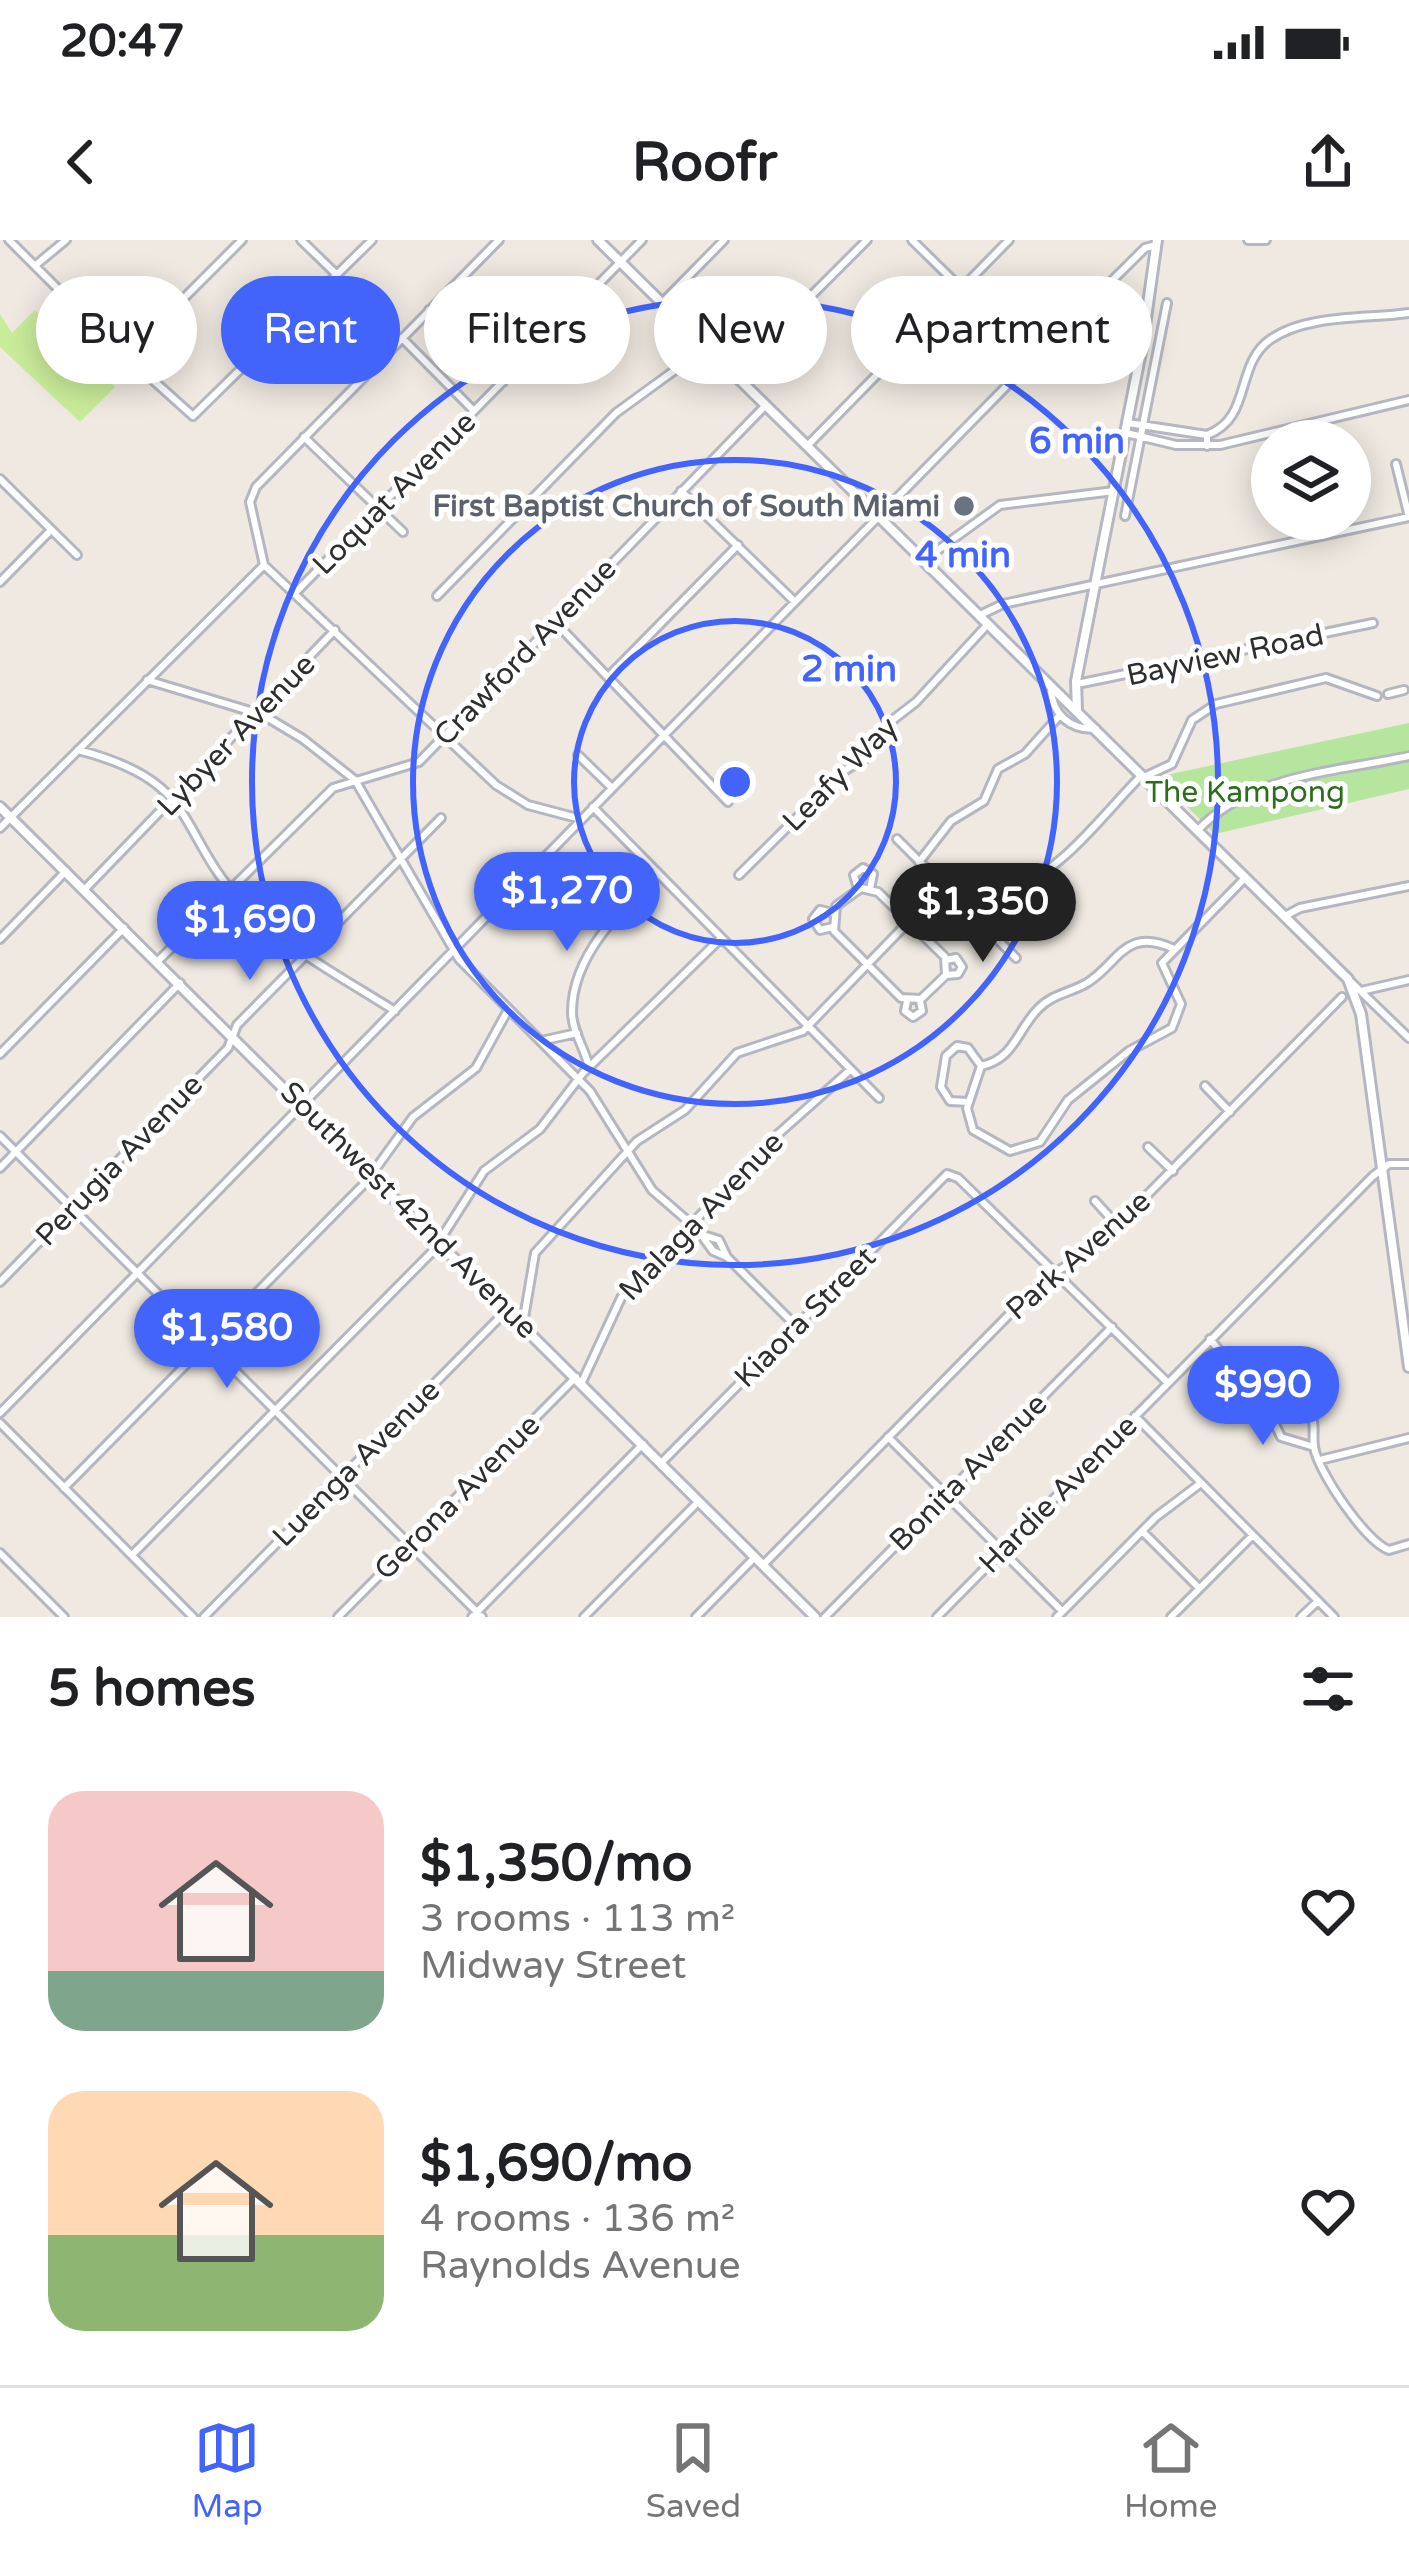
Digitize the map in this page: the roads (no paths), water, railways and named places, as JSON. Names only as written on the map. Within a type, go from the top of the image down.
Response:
[{"type":"main road","points":[[598,240],[654,293]]},
{"type":"main road","points":[[1152,276],[1157,242]]},
{"type":"main road","points":[[747,384],[1348,979],[1360,1008],[1405,1310],[1409,1367]]},
{"type":"main road","points":[[1078,710],[1076,685],[1135,384]]},
{"type":"main road","points":[[1054,687],[1076,685]]},
{"type":"main road","name":"Southwest 42nd Avenue","points":[[0,807],[814,1617]]},
{"type":"street","points":[[9,240],[47,276]]},
{"type":"street","points":[[35,264],[66,240]]},
{"type":"street","points":[[197,285],[242,240]]},
{"type":"street","points":[[301,240],[337,275]]},
{"type":"street","points":[[159,384],[196,416],[372,240]]},
{"type":"street","points":[[463,276],[499,240]]},
{"type":"street","name":"Loquat Avenue","points":[[607,276],[642,240]]},
{"type":"street","points":[[689,276],[724,240]]},
{"type":"street","points":[[827,280],[867,240]]},
{"type":"street","points":[[912,240],[950,276]]},
{"type":"street","points":[[974,276],[1009,240]]},
{"type":"street","points":[[1248,240],[1266,240]]},
{"type":"street","points":[[1116,276],[1144,248],[1157,242]]},
{"type":"street","points":[[1125,516],[1167,303]]},
{"type":"street","points":[[1126,428],[1144,425],[1207,435],[1235,415],[1250,363],[1276,335],[1309,325],[1409,313]]},
{"type":"street","points":[[424,315],[251,496],[264,565],[513,797],[581,819]]},
{"type":"street","points":[[402,338],[474,412]]},
{"type":"street","name":"Loquat Avenue","points":[[296,592],[501,384]]},
{"type":"street","points":[[436,596],[621,409],[656,384]]},
{"type":"street","points":[[809,444],[868,384]]},
{"type":"street","points":[[0,1413],[1008,384]]},
{"type":"street","points":[[1126,428],[1143,437],[1208,446],[1409,400]]},
{"type":"street","name":"Crawford Avenue","points":[[158,961],[320,799],[355,780],[407,770],[446,737],[767,404]]},
{"type":"street","points":[[1207,435],[1208,446]]},
{"type":"street","points":[[304,437],[403,532]]},
{"type":"street","points":[[986,618],[1003,604],[1409,517],[1396,464]]},
{"type":"street","points":[[0,480],[77,555]]},
{"type":"street","points":[[681,490],[794,601]]},
{"type":"street","points":[[927,558],[1000,505],[1114,491]]},
{"type":"street","points":[[0,582],[52,530]]},
{"type":"street","points":[[609,676],[738,545]]},
{"type":"street","name":"Loquat Avenue","points":[[0,828],[264,565]]},
{"type":"street","name":"Leafy Way","points":[[739,875],[844,771],[867,757],[890,722],[916,702],[986,618]]},
{"type":"street","points":[[554,621],[728,802]]},
{"type":"street","name":"Bayview Road","points":[[1076,685],[1373,622]]},
{"type":"street","name":"Lybyer Avenue","points":[[85,889],[335,630]]},
{"type":"street","points":[[523,1324],[533,1256],[638,1141],[685,1109],[733,1056],[792,1037],[807,1026],[928,905],[1010,890],[1043,872],[1143,776],[1172,764],[1186,728],[1211,706],[1325,678],[1377,696]]},
{"type":"street","points":[[147,680],[258,714],[303,739],[355,780],[462,963],[602,1106],[626,1155],[652,1190],[796,1326]]},
{"type":"street","points":[[1054,687],[1052,701],[1060,715],[1076,727],[1096,729]]},
{"type":"street","points":[[1388,694],[1404,690]]},
{"type":"street","points":[[919,862],[952,821],[981,805],[998,769],[1024,754],[1060,715]]},
{"type":"street","points":[[78,750],[131,766],[175,799],[230,888],[261,921],[395,1011]]},
{"type":"street","points":[[578,755],[612,788]]},
{"type":"street","points":[[1198,830],[1227,803],[1254,789],[1409,756]]},
{"type":"street","points":[[593,807],[879,1099]]},
{"type":"street","name":"Perugia Avenue","points":[[0,1282],[234,1036],[237,1025],[441,818]]},
{"type":"street","points":[[897,839],[1016,958]]},
{"type":"street","points":[[858,889],[853,877],[863,868],[874,874],[870,889]]},
{"type":"street","points":[[0,939],[66,871]]},
{"type":"street","points":[[589,1067],[573,1002],[594,946],[657,875]]},
{"type":"street","points":[[981,1066],[969,1102],[971,1128],[992,1145],[1019,1152],[1040,1142],[1068,1100],[1130,1051],[1172,1028],[1181,1004],[1162,966],[1245,878]]},
{"type":"street","points":[[1284,916],[1300,908],[1409,886]]},
{"type":"street","points":[[946,960],[956,958],[962,967],[956,975],[946,975],[920,999],[907,1000],[832,927],[833,913],[858,889],[870,889],[946,960],[946,975]]},
{"type":"street","points":[[832,927],[820,929],[813,919],[820,910],[833,913]]},
{"type":"street","points":[[0,1054],[124,928]]},
{"type":"street","points":[[132,1556],[440,1241],[481,1174],[540,1129],[578,1078],[719,940]]},
{"type":"street","points":[[981,1066],[1004,1059],[1042,1004],[1090,980],[1118,950],[1151,943],[1174,949]]},
{"type":"street","points":[[1348,979],[1409,1038]]},
{"type":"street","points":[[1361,991],[1409,980]]},
{"type":"street","points":[[0,1168],[180,983]]},
{"type":"street","name":"Park Avenue","points":[[696,1617],[1056,1273],[1090,1252],[1342,997]]},
{"type":"street","points":[[907,1000],[906,1013],[916,1017],[922,1011],[920,999]]},
{"type":"street","points":[[64,1488],[372,1174],[408,1122],[476,1069],[508,1010]]},
{"type":"street","points":[[541,1041],[577,1033]]},
{"type":"street","points":[[969,1102],[944,1096],[944,1060],[952,1048],[963,1046],[981,1066]]},
{"type":"street","name":"Malaga Avenue","points":[[579,1380],[616,1304],[807,1106],[850,1070]]},
{"type":"street","points":[[1205,1086],[1230,1112]]},
{"type":"street","points":[[0,1136],[477,1616],[643,1444]]},
{"type":"street","points":[[1148,1147],[1173,1171]]},
{"type":"street","points":[[1383,1167],[1409,1164]]},
{"type":"street","name":"Hardie Avenue","points":[[937,1617],[1383,1167]]},
{"type":"street","name":"Kiaora Street","points":[[661,1462],[950,1173],[1056,1273]]},
{"type":"street","points":[[1095,1201],[1118,1225]]},
{"type":"street","points":[[1056,1273],[1168,1383]]},
{"type":"street","name":"Luenga Avenue","points":[[205,1617],[508,1309]]},
{"type":"street","name":"Bonita Avenue","points":[[825,1617],[1112,1327]]},
{"type":"street","points":[[1210,1339],[1246,1385],[1261,1394],[1305,1405],[1314,1420],[1314,1447],[1320,1460],[1377,1545],[1392,1550],[1409,1544]]},
{"type":"street","name":"Gerona Avenue","points":[[338,1617],[579,1380]]},
{"type":"street","points":[[1261,1394],[1281,1437],[1314,1447]]},
{"type":"street","points":[[1135,1416],[1334,1617]]},
{"type":"street","points":[[0,1423],[194,1617]]},
{"type":"street","points":[[888,1437],[1060,1614],[1142,1531],[1201,1483]]},
{"type":"street","points":[[1320,1460],[1409,1438]]},
{"type":"street","points":[[584,1617],[699,1501]]},
{"type":"street","points":[[1142,1531],[1199,1588]]},
{"type":"street","points":[[1171,1617],[1252,1535]]},
{"type":"street","points":[[0,1553],[64,1617]]},
{"type":"street","points":[[1301,1617],[1318,1601]]},
{"type":"place","name":"First Baptist Church of South Miami","points":[[964,506]]},
{"type":"park label","name":"The Kampong","points":[[1245,792]]}]
